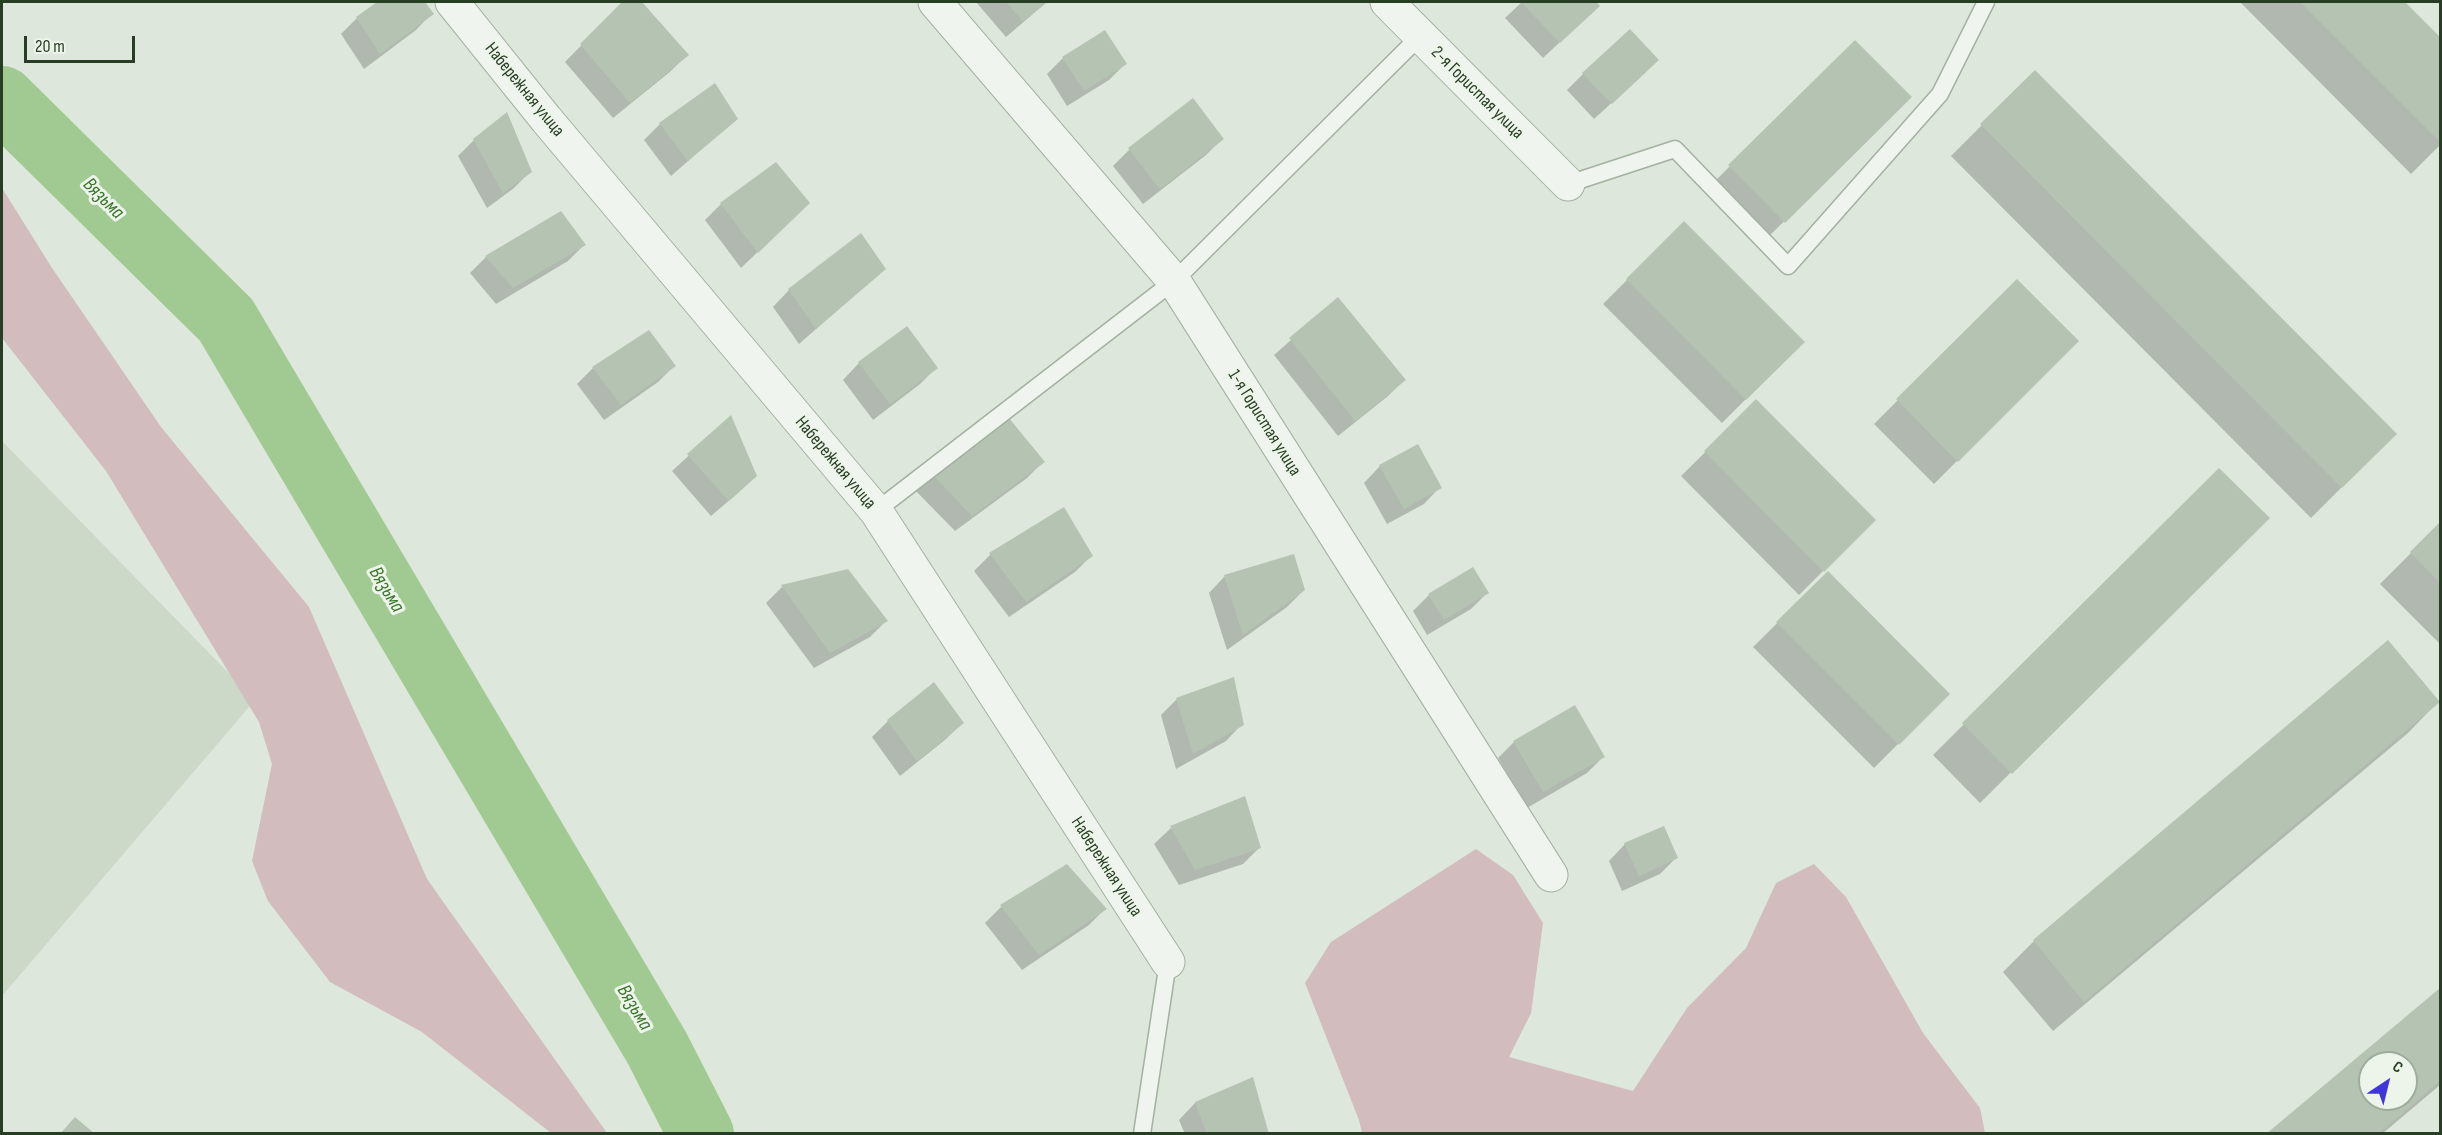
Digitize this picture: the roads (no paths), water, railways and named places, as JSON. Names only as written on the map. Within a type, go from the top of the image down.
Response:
[{"type":"street","name":"Набережная улица","points":[[452,2],[546,119],[876,511],[1168,963]]},
{"type":"street","name":"1-я Гористая улица","points":[[935,2],[1174,281],[1551,875]]},
{"type":"street","name":"2-я Гористая улица","points":[[1387,2],[1568,184]]},
{"type":"lane","points":[[1568,184],[1675,149],[1788,266],[1940,94],[1986,2]]},
{"type":"lane","points":[[876,511],[1174,281],[1420,35]]},
{"type":"lane","points":[[1142,1134],[1168,963]]},
{"type":"waterway","name":"Вязьма","points":[[2,99],[226,320],[657,1048],[701,1134]]}]
